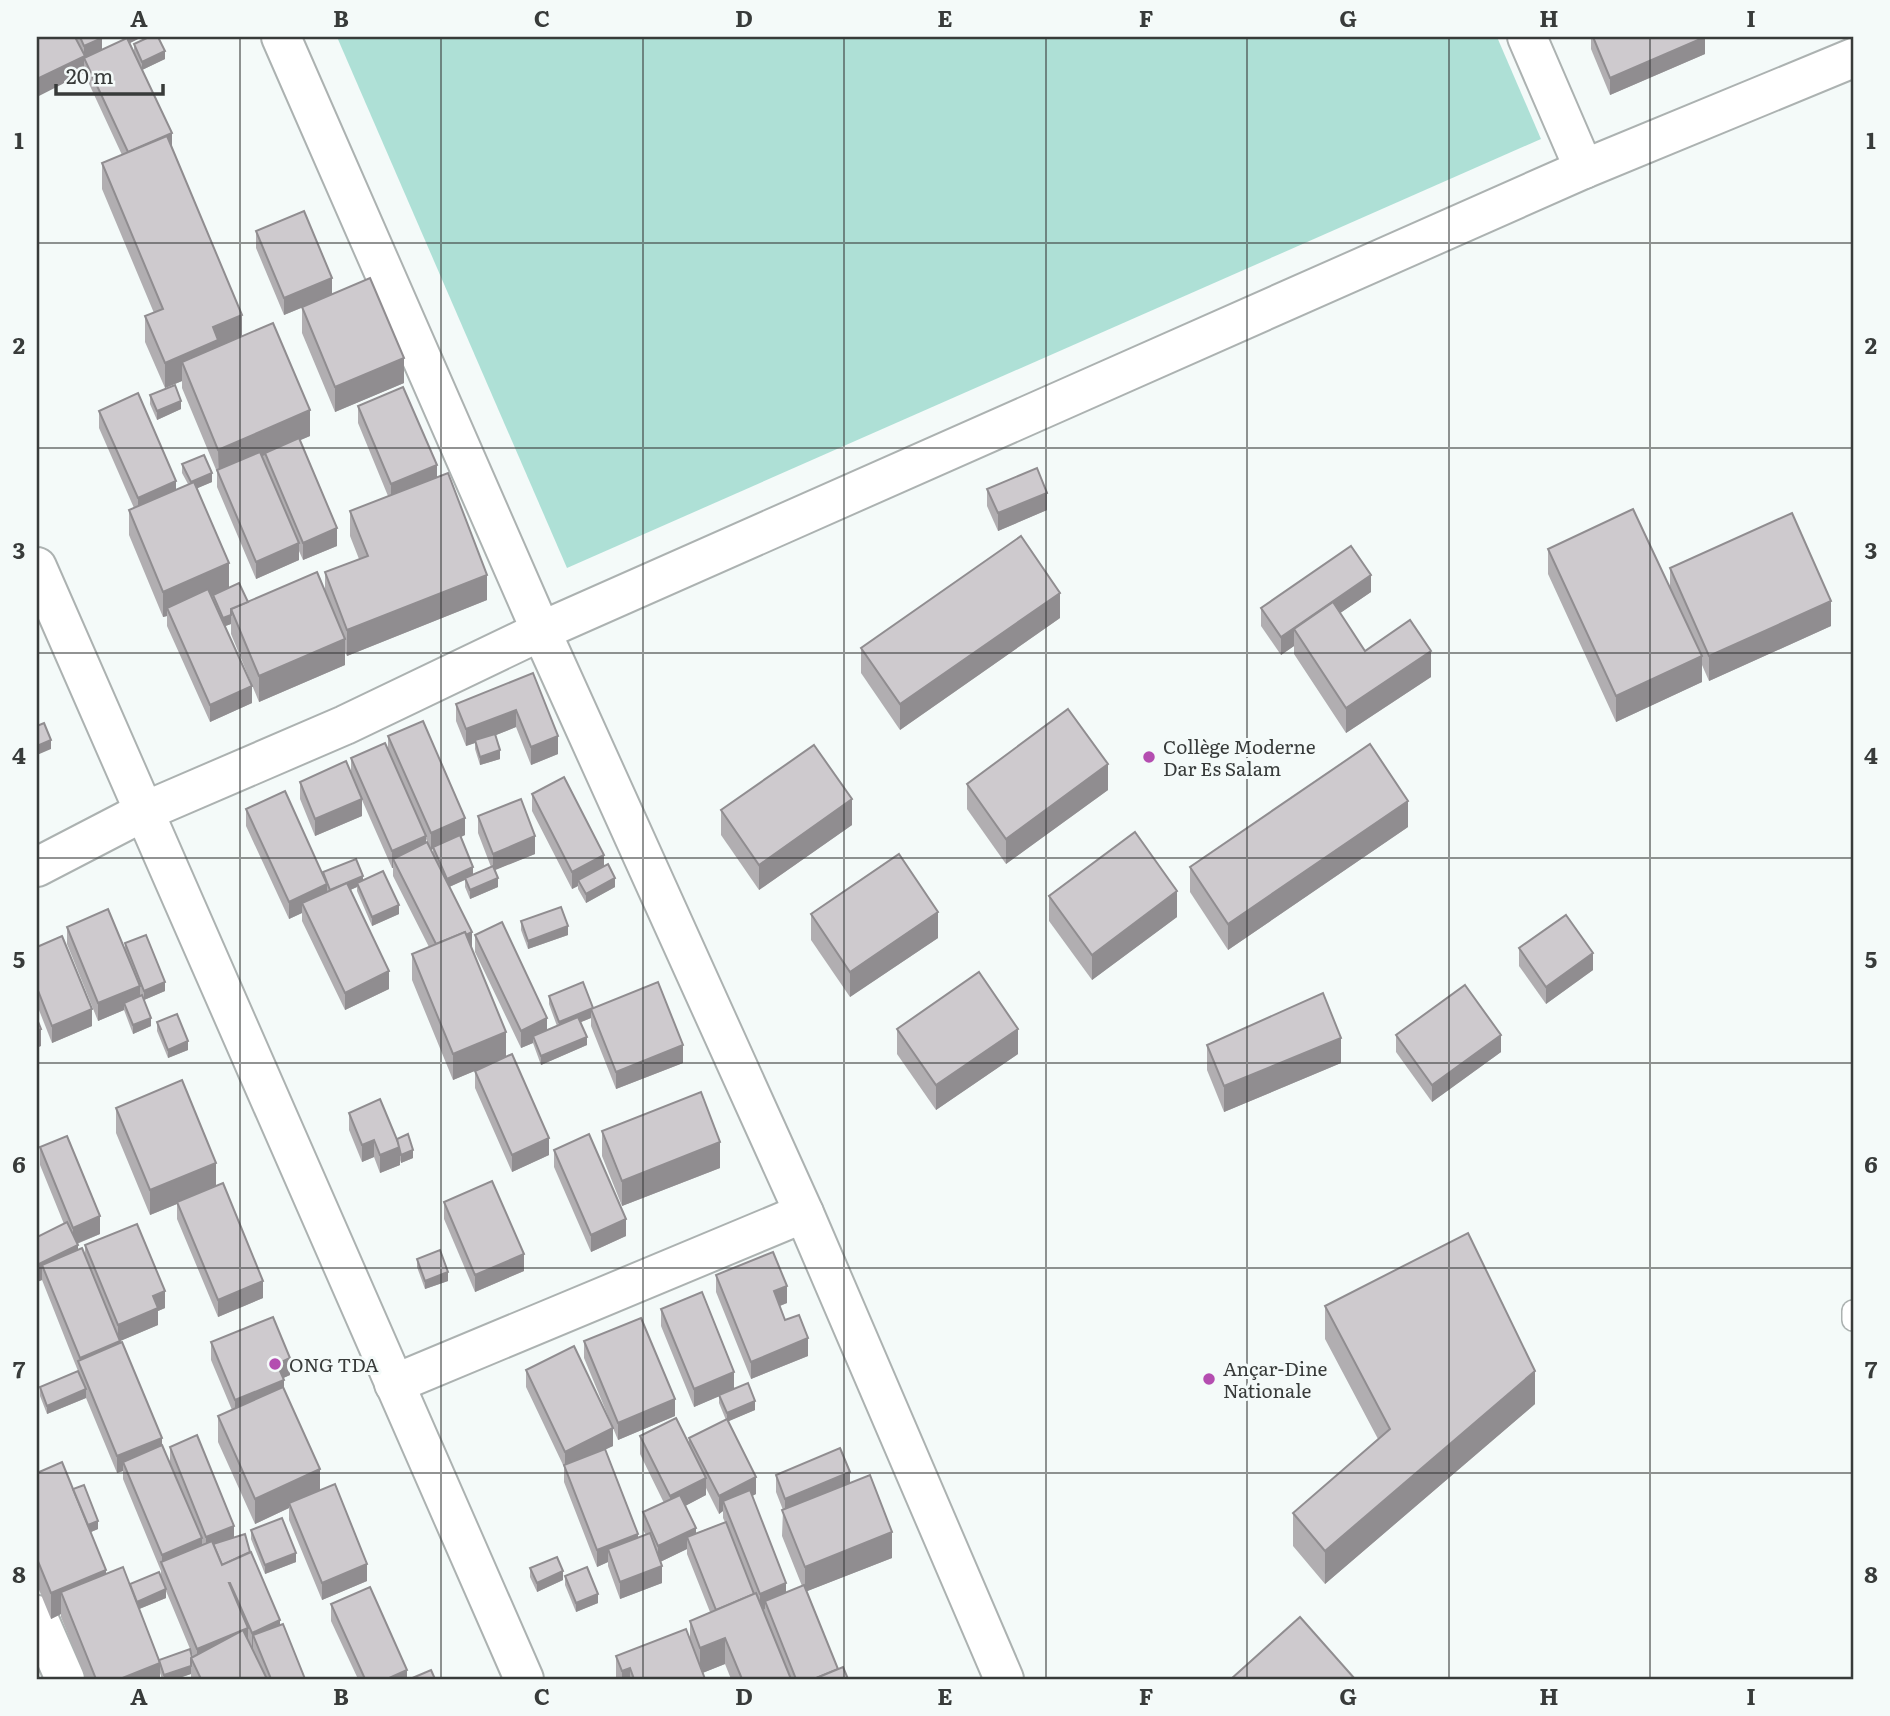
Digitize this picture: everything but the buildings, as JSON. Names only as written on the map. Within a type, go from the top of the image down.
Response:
[{"type":"street","points":[[281,37],[541,631],[804,1213],[1004,1679]]},
{"type":"street","points":[[1527,37],[1584,169]]},
{"type":"street","points":[[37,867],[144,812],[345,726],[541,631],[1584,169],[1853,58]]},
{"type":"street","points":[[37,567],[524,1679]]},
{"type":"street","points":[[394,1384],[804,1213]]},
{"type":"street","points":[[37,1615],[65,1679]]},
{"type":"lane","points":[[1853,1311],[1853,1320]]},
{"type":"green space","points":[[337,37],[1497,37],[1541,139],[567,568]]},
{"type":"place","name":"Collège Moderne Dar Es Salam","points":[[1149,757]]},
{"type":"place","name":"ONG TDA","points":[[275,1364]]},
{"type":"place","name":"Ançar-Dine Nationale","points":[[1209,1379]]}]
